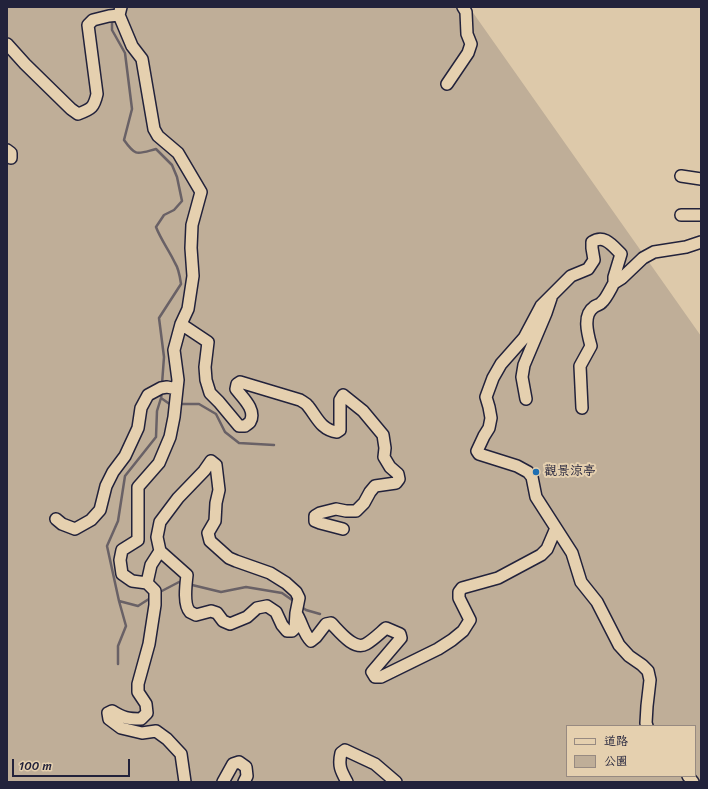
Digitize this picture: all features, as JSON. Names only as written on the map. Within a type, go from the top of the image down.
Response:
[{"type":"lane","points":[[447,84],[468,53],[472,44],[467,34],[466,12],[463,7]]},
{"type":"lane","points":[[7,44],[25,64],[78,114],[87,111],[94,105],[97,94],[88,25],[93,20],[116,13],[132,46],[142,59],[154,129],[158,136],[178,153],[201,192],[192,225],[191,248],[193,276],[188,309],[181,324],[174,350],[178,380],[171,394],[174,417],[170,437],[159,463],[138,487],[138,540],[122,550],[120,560],[122,574],[132,581],[147,583],[155,591],[155,605],[148,644],[138,684],[138,692],[146,704],[147,713],[141,719],[122,717],[112,711],[108,713],[109,719],[121,728],[142,733],[156,731],[167,739],[180,754],[185,782]]},
{"type":"lane","points":[[681,176],[701,179]]},
{"type":"lane","points":[[681,215],[701,215]]},
{"type":"lane","points":[[614,283],[614,277],[621,254],[610,243],[597,239],[592,242],[594,260],[588,268],[571,276],[541,306],[524,338],[501,364],[493,378],[486,397],[491,418],[489,428],[477,451],[479,454],[517,466],[528,472],[532,477],[536,497],[572,553],[581,582],[597,602],[619,645],[648,671],[650,680],[647,725]]},
{"type":"lane","points":[[582,408],[580,366],[591,346],[587,332],[587,322],[588,314],[593,307],[602,303],[614,283],[622,278],[643,258],[654,252],[686,247],[701,242]]},
{"type":"lane","points":[[526,399],[522,377],[524,365],[546,313],[551,296]]},
{"type":"lane","points":[[181,324],[208,342],[205,367],[206,380],[210,393],[239,426],[245,426],[250,421],[251,414],[250,405],[236,389],[237,384],[240,382],[300,400],[307,405],[321,424],[332,431],[337,432],[340,430],[340,400],[343,395],[363,412],[383,435],[385,448],[384,457],[390,467],[398,474],[399,479],[396,483],[375,486],[364,503],[356,511],[336,509],[320,513],[315,516],[315,521],[343,529]]},
{"type":"lane","points":[[56,519],[62,524],[76,529],[91,520],[100,510],[106,486],[113,472],[125,456],[138,428],[141,408],[148,395],[171,394]]},
{"type":"lane","points":[[211,461],[216,465],[219,490],[216,502],[215,520],[208,533],[210,541],[229,558],[236,562],[270,573],[286,583],[296,592],[298,598],[295,628],[292,631],[287,631],[282,625],[276,612],[267,606],[257,608],[246,616],[230,624],[223,621],[217,613],[211,611],[196,615],[189,611],[186,604],[187,580],[160,551],[157,537],[160,522],[178,498],[204,471],[211,461]]},
{"type":"lane","points":[[296,613],[311,641],[326,624],[331,623],[351,643],[358,645],[365,645],[386,628],[400,634],[401,638],[372,672],[375,677],[381,677],[438,649],[463,631],[470,620],[459,598],[459,592],[462,588],[498,578],[541,555],[547,549],[556,528]]},
{"type":"lane","points":[[147,583],[151,565],[160,551]]},
{"type":"lane","points":[[347,782],[339,763],[341,753],[345,750],[374,764],[396,782]]},
{"type":"lane","points":[[223,782],[233,764],[240,762],[246,767],[247,776],[244,782]]},
{"type":"green space","points":[[7,7],[469,7],[701,336],[701,782],[7,782]]},
{"type":"waterway","points":[[112,19],[112,30],[125,53],[132,109],[124,140],[131,149],[137,153],[156,149],[172,165],[177,177],[182,201],[174,210],[164,215],[156,227],[177,268],[181,284],[159,318],[164,357],[162,384]]},
{"type":"waterway","points":[[152,597],[138,606],[119,601],[107,546],[118,521],[125,476],[156,437],[157,411],[162,391]]},
{"type":"waterway","points":[[161,398],[172,405]]},
{"type":"waterway","points":[[179,404],[199,404],[216,414],[225,432],[239,443],[274,445]]},
{"type":"waterway","points":[[158,593],[179,582],[184,583]]},
{"type":"waterway","points":[[188,584],[221,592],[246,587],[282,593],[295,602]]},
{"type":"waterway","points":[[118,664],[118,646],[126,626],[119,601]]},
{"type":"waterway","points":[[300,606],[306,610],[320,614]]},
{"type":"place","name":"觀景涼亭","points":[[536,472]]}]
